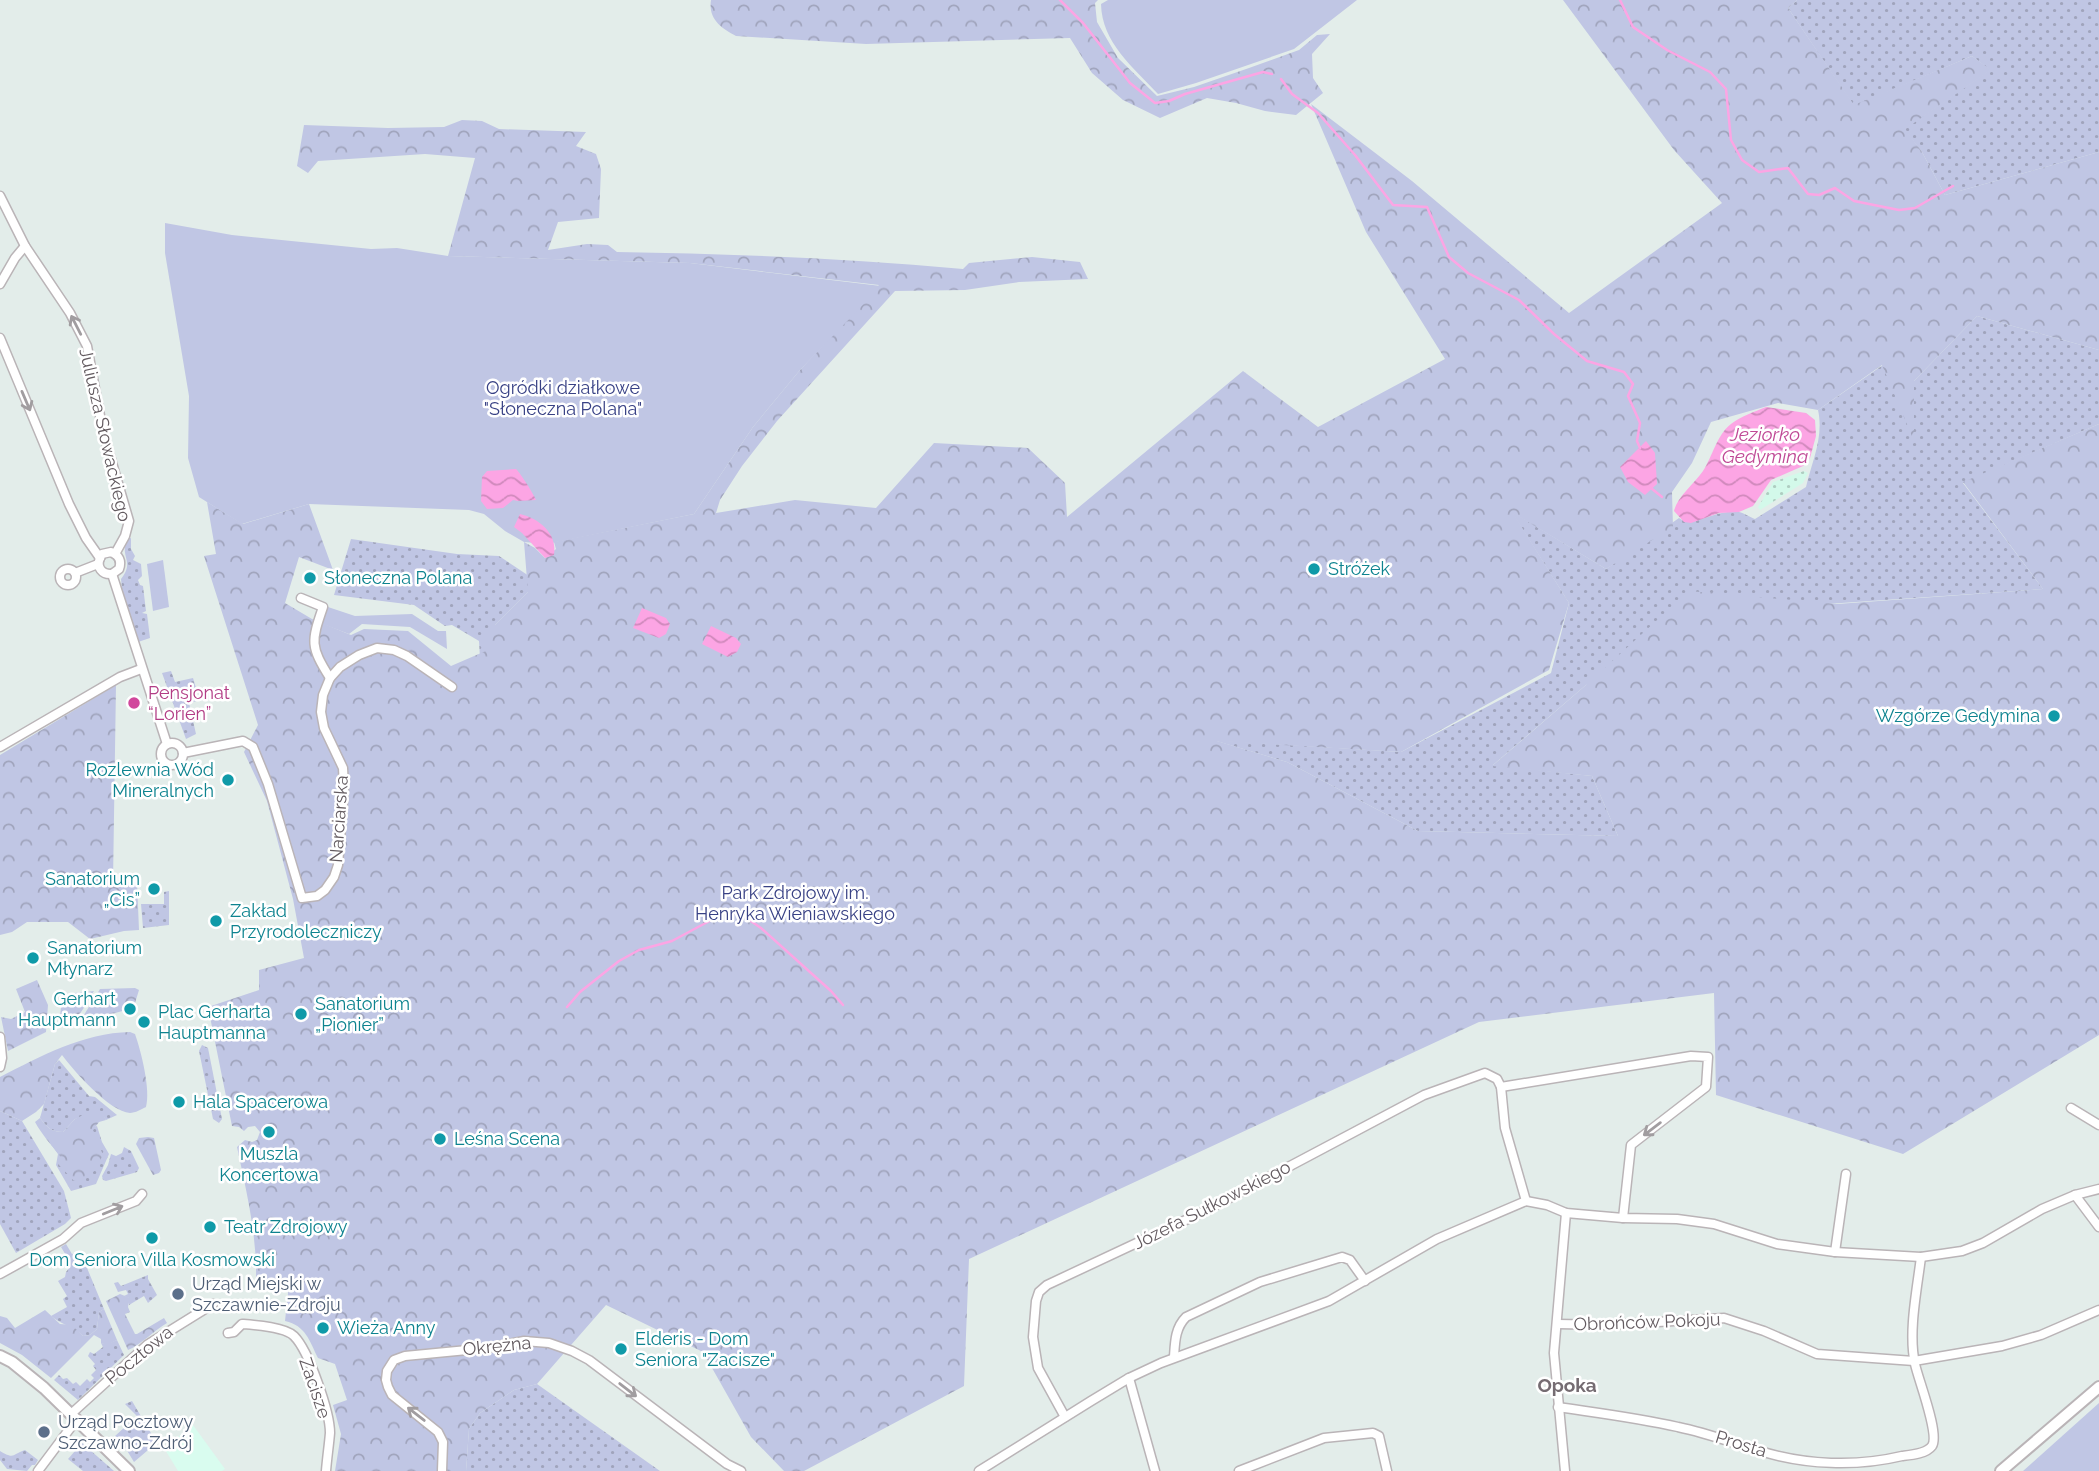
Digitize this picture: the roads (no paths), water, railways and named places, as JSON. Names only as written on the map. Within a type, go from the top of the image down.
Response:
[{"type":"street","name":"Juliusza Słowackiego","points":[[0,196],[25,246],[67,309],[87,346],[103,432],[129,521],[125,536],[115,554]]},
{"type":"street","points":[[0,284],[25,246]]},
{"type":"street","points":[[0,338],[69,504],[99,561],[104,573],[112,574],[119,569],[120,560],[115,554],[106,552],[99,561],[75,573]]},
{"type":"street","points":[[112,574],[167,744]]},
{"type":"street","points":[[301,598],[323,607],[314,635],[316,654],[330,678],[340,667],[359,655],[377,648],[394,649],[452,687]]},
{"type":"street","points":[[0,747],[120,677],[141,669]]},
{"type":"street","name":"Narciarska","points":[[183,753],[243,741],[253,747],[268,784],[302,898],[317,896],[330,885],[338,865],[344,787],[343,768],[324,728],[321,712],[323,695],[330,678]]},
{"type":"street","points":[[171,743],[179,746],[183,753],[177,764],[168,764],[161,755],[167,744],[171,743]]},
{"type":"street","points":[[0,1037],[0,1067]]},
{"type":"street","name":"Józefa Sułkowskiego","points":[[1065,1417],[1038,1368],[1035,1348],[1036,1301],[1047,1285],[1207,1210],[1424,1094],[1485,1073],[1497,1079],[1501,1087],[1691,1056],[1708,1057],[1706,1087],[1631,1144],[1623,1218]]},
{"type":"street","points":[[1501,1087],[1505,1128],[1526,1201]]},
{"type":"street","points":[[2071,1108],[2099,1125]]},
{"type":"street","points":[[1835,1252],[1846,1174]]},
{"type":"street","points":[[979,1471],[1129,1378],[1174,1357],[1329,1301],[1437,1239],[1526,1201],[1547,1205],[1566,1213],[1677,1219],[1714,1224],[1777,1244],[1835,1252],[1921,1258],[1962,1251],[1983,1243],[2042,1209],[2075,1195],[2099,1189]]},
{"type":"street","points":[[0,1274],[63,1239],[81,1223],[136,1201],[142,1194]]},
{"type":"street","points":[[2075,1195],[2099,1227]]},
{"type":"street","points":[[1565,1471],[1554,1353],[1566,1213]]},
{"type":"street","points":[[1174,1357],[1175,1338],[1180,1323],[1186,1317],[1260,1282],[1342,1257],[1349,1260],[1365,1281]]},
{"type":"street","points":[[1914,1361],[1913,1327],[1921,1258]]},
{"type":"street","name":"Pocztowa","points":[[38,1471],[74,1416],[147,1345],[213,1304]]},
{"type":"street","name":"Obrońców Pokoju","points":[[1558,1324],[1608,1325],[1724,1318],[1765,1331],[1817,1354],[1914,1361],[2002,1346],[2041,1335],[2099,1310]]},
{"type":"street","name":"Zacisze","points":[[228,1333],[234,1332],[242,1324],[277,1329],[294,1335],[308,1359],[330,1430],[326,1471]]},
{"type":"street","name":"Okrężna","points":[[442,1471],[441,1437],[391,1395],[386,1380],[387,1371],[394,1360],[405,1356],[488,1348],[524,1341],[560,1346],[589,1360],[716,1456],[741,1471]]},
{"type":"street","points":[[0,1356],[12,1362],[44,1388],[128,1470]]},
{"type":"street","name":"Prosta","points":[[1558,1407],[1678,1427],[1717,1436],[1763,1452],[1827,1467],[1878,1461],[1925,1451],[1932,1446],[1934,1439],[1931,1415],[1914,1361]]},
{"type":"street","points":[[1129,1378],[1155,1471]]},
{"type":"street","points":[[2001,1471],[2099,1387]]},
{"type":"street","points":[[1239,1471],[1324,1438],[1373,1433],[1379,1436],[1387,1471]]},
{"type":"water","name":"Jeziorko Gedymina","points":[[1766,407],[1806,413],[1815,420],[1816,436],[1810,458],[1803,466],[1771,480],[1753,506],[1739,512],[1719,513],[1691,523],[1684,522],[1674,511],[1676,506],[1703,471],[1722,434],[1735,421]]},
{"type":"water","points":[[1646,441],[1655,453],[1657,484],[1645,495],[1628,482],[1620,467]]},
{"type":"water","points":[[516,469],[536,500],[513,500],[503,508],[487,509],[481,501],[482,477],[487,471]]},
{"type":"water","points":[[520,514],[540,523],[550,533],[554,555],[545,558],[514,527]]},
{"type":"water","points":[[642,608],[666,618],[670,624],[666,634],[659,638],[633,628]]},
{"type":"water","points":[[711,626],[736,638],[741,644],[737,652],[728,657],[702,644]]},
{"type":"waterway","points":[[1060,0],[1083,23],[1130,83],[1155,103],[1263,72],[1272,74]]},
{"type":"waterway","points":[[1620,0],[1633,27],[1667,50],[1710,72],[1726,89],[1731,140],[1742,160],[1759,172],[1788,168],[1808,194],[1819,195],[1835,188],[1854,201],[1899,210],[1915,208],[1953,186]]},
{"type":"waterway","points":[[1281,79],[1292,94],[1318,113],[1355,155],[1393,205],[1427,207],[1449,257],[1468,273],[1519,300],[1587,361],[1624,372],[1633,384],[1628,396],[1640,423],[1637,441],[1640,448]]},
{"type":"waterway","points":[[1651,488],[1662,497]]},
{"type":"waterway","points":[[567,1007],[580,992],[619,961],[639,950],[672,941],[728,911],[742,915],[761,928],[843,1005]]},
{"type":"place","name":"Stróżek","points":[[1314,569]]},
{"type":"place","name":"Słoneczna Polana","points":[[310,578]]},
{"type":"place","name":"Pensjonat “Lorien”","points":[[134,703]]},
{"type":"place","name":"Wzgórze Gedymina","points":[[2054,716]]},
{"type":"place","name":"Rozlewnia Wód Mineralnych","points":[[228,780]]},
{"type":"place","name":"Sanatorium „Cis”","points":[[154,889]]},
{"type":"place","name":"Zakład Przyrodoleczniczy","points":[[216,921]]},
{"type":"place","name":"Sanatorium Młynarz","points":[[33,958]]},
{"type":"place","name":"Gerhart Hauptmann","points":[[130,1009]]},
{"type":"place","name":"Sanatorium „Pionier”","points":[[301,1014]]},
{"type":"place","name":"Plac Gerharta Hauptmanna","points":[[144,1022]]},
{"type":"place","name":"Hala Spacerowa","points":[[179,1102]]},
{"type":"place","name":"Muszla Koncertowa","points":[[269,1132]]},
{"type":"place","name":"Leśna Scena","points":[[440,1139]]},
{"type":"place","name":"Teatr Zdrojowy","points":[[210,1227]]},
{"type":"place","name":"Dom Seniora Villa Kosmowski","points":[[152,1238]]},
{"type":"place","name":"Urząd Miejski w Szczawnie-Zdroju","points":[[178,1294]]},
{"type":"place","name":"Wieża Anny","points":[[323,1328]]},
{"type":"place","name":"Elderis - Dom Seniora \"Zacisze\"","points":[[621,1349]]},
{"type":"place","name":"Urząd Pocztowy Szczawno-Zdrój","points":[[44,1432]]},
{"type":"district","name":"Opoka","points":[[1567,1385]]},
{"type":"park label","name":"Ogródki działkowe \"Słoneczna Polana\"","points":[[563,398]]},
{"type":"park label","name":"Park Zdrojowy im. Henryka Wieniawskiego","points":[[795,903]]}]
